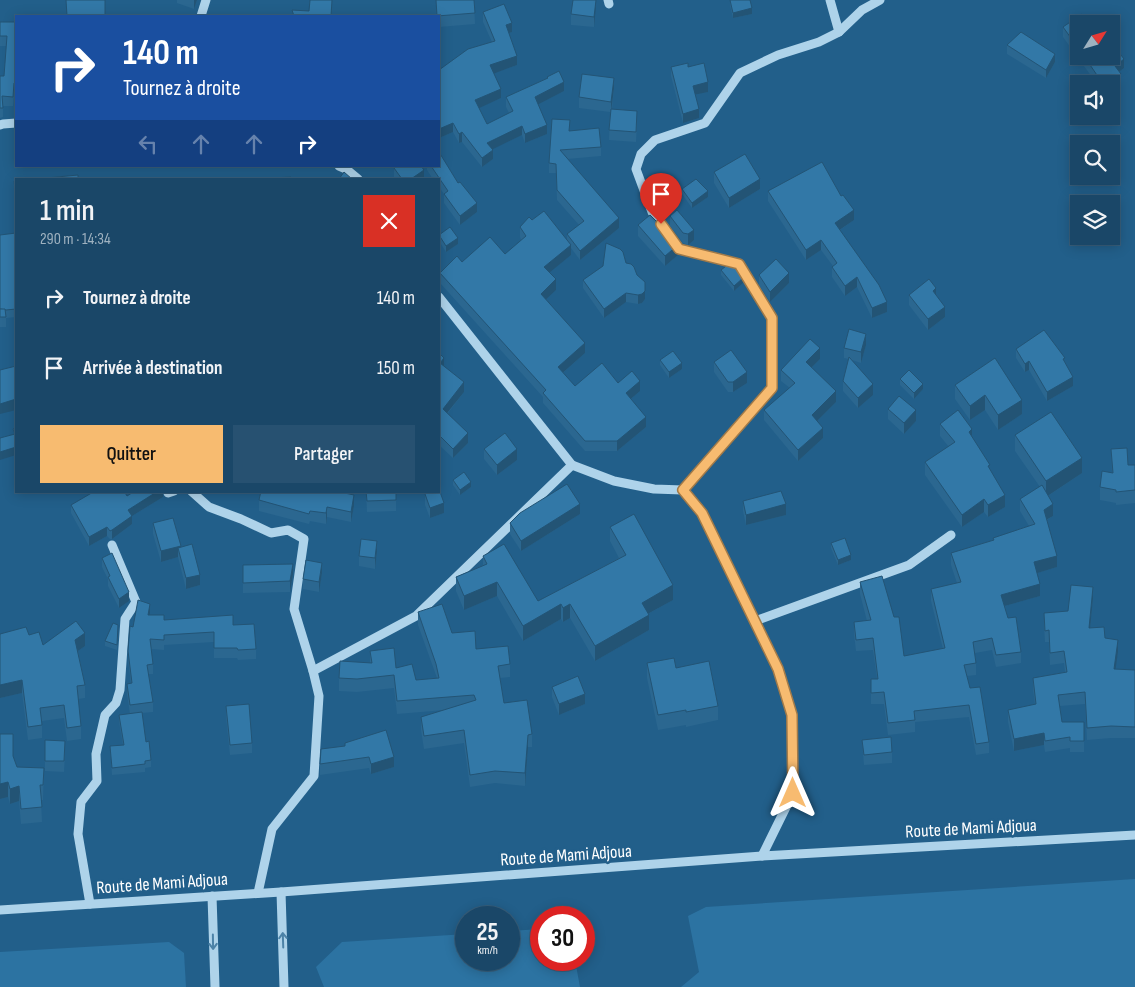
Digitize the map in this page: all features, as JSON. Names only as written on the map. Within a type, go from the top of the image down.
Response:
[{"type":"street","points":[[201,15],[206,0]]},
{"type":"street","points":[[830,0],[839,32]]},
{"type":"street","points":[[683,490],[772,388],[772,318],[739,264],[679,249],[652,212],[636,169],[641,154],[655,140],[705,124],[740,73],[778,55],[819,42],[839,32],[862,10],[880,0]]},
{"type":"street","points":[[0,125],[15,123]]},
{"type":"street","points":[[341,167],[357,178]]},
{"type":"street","points":[[440,299],[572,465],[614,481],[654,489],[683,490],[702,513],[778,669],[792,715],[793,793],[762,856]]},
{"type":"street","points":[[313,671],[416,616],[572,465]]},
{"type":"street","points":[[192,493],[209,507],[271,533],[288,530],[304,539],[294,609],[319,696],[314,776],[272,829],[258,894]]},
{"type":"street","points":[[755,621],[909,565],[952,535]]},
{"type":"street","points":[[90,904],[78,834],[81,802],[97,781],[96,754],[105,715],[116,704],[120,690],[125,619],[136,602],[112,545]]},
{"type":"street","name":"Route de Mami Adjoua","points":[[0,910],[258,894],[762,856],[1135,835]]},
{"type":"street","points":[[281,892],[284,987]]},
{"type":"street","points":[[212,896],[214,987]]},
{"type":"shaded area","points":[[1135,879],[1135,987],[681,987],[699,972],[688,916],[706,907]]},
{"type":"shaded area","points":[[520,930],[530,930],[530,971],[577,971],[580,987],[324,987],[316,967],[342,942],[455,935],[455,971],[520,971]]},
{"type":"shaded area","points":[[169,942],[184,953],[186,987],[0,987],[0,952]]},
{"type":"building","points":[[66,0],[105,0],[105,15],[67,15]]},
{"type":"building","points":[[310,0],[332,0],[331,15],[294,15],[292,10],[309,11]]},
{"type":"building","points":[[436,0],[474,0],[475,13],[437,15]]},
{"type":"building","points":[[573,0],[596,0],[594,17],[571,14]]},
{"type":"building","points":[[730,0],[750,0],[752,8],[733,13]]},
{"type":"building","points":[[504,4],[512,23],[506,25],[517,56],[490,65],[501,89],[475,100],[487,124],[513,111],[506,97],[559,71],[564,82],[535,97],[547,125],[525,134],[522,126],[487,143],[493,150],[482,158],[462,132],[459,134],[453,123],[440,129],[440,69],[468,49],[495,41],[483,12]]},
{"type":"building","points":[[0,22],[15,22],[15,83],[13,97],[2,96],[3,108],[0,108],[0,76],[4,76],[7,36],[0,36]]},
{"type":"building","points":[[1070,22],[1070,37],[1063,27]]},
{"type":"building","points":[[1021,32],[1055,54],[1046,70],[1007,45]]},
{"type":"building","points":[[1120,54],[1124,59],[1120,62]]},
{"type":"building","points":[[688,63],[688,67],[704,63],[708,82],[693,86],[699,109],[683,114],[671,67]]},
{"type":"building","points":[[1090,65],[1116,65],[1115,66],[1121,74],[1119,75],[1097,75]]},
{"type":"building","points":[[582,74],[614,78],[611,102],[579,97]]},
{"type":"building","points":[[611,109],[637,111],[636,132],[609,130]]},
{"type":"building","points":[[552,119],[570,120],[569,131],[599,128],[601,147],[560,150],[619,218],[580,251],[567,234],[584,221],[557,190],[556,164],[549,163]]},
{"type":"building","points":[[440,154],[458,183],[460,182],[477,203],[460,216],[444,194],[448,191],[432,167],[440,167]]},
{"type":"building","points":[[745,154],[760,179],[729,198],[714,172]]},
{"type":"building","points":[[822,162],[841,196],[843,195],[854,210],[835,223],[879,285],[887,302],[872,308],[857,277],[845,286],[832,267],[837,263],[821,240],[806,250],[768,191]]},
{"type":"building","points":[[422,167],[424,170],[412,178],[401,178],[394,168]]},
{"type":"building","points":[[344,172],[351,178],[340,178]]},
{"type":"building","points":[[78,175],[78,178],[46,178]]},
{"type":"building","points":[[696,179],[708,191],[692,203],[682,189]]},
{"type":"building","points":[[677,210],[694,230],[688,234],[683,233],[670,216]]},
{"type":"building","points":[[544,211],[571,245],[544,267],[556,279],[541,294],[585,343],[558,367],[575,386],[602,363],[618,383],[632,371],[640,381],[626,393],[646,417],[617,441],[585,441],[543,393],[546,390],[440,273],[457,256],[462,262],[490,237],[505,254],[526,236],[520,227],[529,217],[532,220]]},
{"type":"building","points":[[650,215],[678,245],[665,256],[638,225]]},
{"type":"building","points":[[450,227],[458,238],[446,246],[440,234]]},
{"type":"building","points":[[15,233],[15,309],[0,309],[0,235]]},
{"type":"building","points":[[606,243],[623,252],[626,263],[634,267],[637,275],[645,282],[645,291],[638,295],[626,293],[604,309],[583,280],[603,266]]},
{"type":"building","points":[[776,259],[789,273],[770,292],[759,275]]},
{"type":"building","points":[[730,263],[734,264],[743,278],[734,286],[721,270]]},
{"type":"building","points":[[929,279],[936,288],[933,291],[945,307],[928,319],[909,295]]},
{"type":"building","points":[[0,309],[5,309],[6,317],[0,317]]},
{"type":"building","points":[[849,329],[866,334],[861,352],[844,348]]},
{"type":"building","points":[[1044,330],[1065,358],[1063,359],[1073,377],[1047,392],[1029,361],[1025,364],[1016,349]]},
{"type":"building","points":[[810,339],[820,348],[806,362],[836,391],[812,415],[823,428],[798,450],[764,410],[795,383],[781,370]]},
{"type":"building","points":[[731,350],[747,372],[733,382],[728,382],[714,362]]},
{"type":"building","points":[[673,351],[682,363],[669,372],[660,360]]},
{"type":"building","points":[[440,354],[444,358],[440,363]]},
{"type":"building","points":[[849,357],[873,384],[858,398],[843,381]]},
{"type":"building","points":[[995,358],[1022,400],[998,415],[985,395],[970,406],[955,385]]},
{"type":"building","points":[[440,363],[464,382],[443,409],[468,433],[453,449],[440,436]]},
{"type":"building","points":[[15,366],[15,399],[0,404],[0,370]]},
{"type":"building","points":[[909,370],[923,384],[914,393],[900,379]]},
{"type":"building","points":[[899,396],[916,410],[904,423],[888,409]]},
{"type":"building","points":[[958,410],[972,429],[969,432],[990,465],[988,466],[1005,495],[988,505],[984,499],[962,515],[925,462],[955,442],[940,424]]},
{"type":"building","points":[[1051,412],[1082,458],[1046,481],[1015,435]]},
{"type":"building","points":[[505,433],[517,449],[497,465],[484,449]]},
{"type":"building","points":[[15,434],[15,447],[0,452],[0,438]]},
{"type":"building","points":[[1127,448],[1128,465],[1135,465],[1135,490],[1116,492],[1116,490],[1100,487],[1102,471],[1113,473],[1111,449]]},
{"type":"building","points":[[464,472],[471,482],[460,490],[453,480]]},
{"type":"building","points":[[567,484],[580,504],[521,541],[510,523],[520,513]]},
{"type":"building","points":[[1042,485],[1053,504],[1044,510],[1057,556],[1034,562],[1040,584],[1001,595],[1008,618],[1016,617],[1021,652],[996,655],[992,638],[973,642],[976,663],[964,665],[970,688],[980,687],[989,742],[976,744],[969,705],[914,711],[915,720],[888,723],[884,692],[871,693],[871,679],[878,679],[873,638],[856,640],[854,622],[871,620],[860,582],[882,576],[894,617],[899,617],[904,656],[945,648],[931,589],[961,582],[951,553],[994,540],[993,538],[1035,524],[1020,499]]},
{"type":"building","points":[[781,491],[786,504],[746,515],[743,501]]},
{"type":"building","points":[[440,492],[444,503],[430,508],[425,494]]},
{"type":"building","points":[[92,493],[125,493],[127,496],[132,493],[155,493],[128,510],[132,516],[112,530],[110,531],[107,527],[89,537],[71,505]]},
{"type":"building","points":[[261,493],[344,493],[354,495],[351,512],[327,507],[326,513],[310,511],[309,514],[259,500]]},
{"type":"building","points":[[366,493],[396,493],[396,500],[367,501]]},
{"type":"building","points":[[634,514],[673,585],[642,603],[649,615],[595,646],[570,604],[563,608],[561,604],[523,626],[497,582],[464,596],[456,577],[487,564],[483,556],[504,544],[538,601],[626,555],[610,527]]},
{"type":"building","points":[[173,518],[181,546],[161,551],[153,523]]},
{"type":"building","points":[[845,538],[851,555],[838,560],[831,543]]},
{"type":"building","points":[[361,539],[377,541],[375,558],[359,556]]},
{"type":"building","points":[[192,544],[200,575],[186,578],[178,548]]},
{"type":"building","points":[[112,553],[129,592],[119,599],[108,577],[110,576],[102,558]]},
{"type":"building","points":[[306,560],[322,563],[319,582],[303,579]]},
{"type":"building","points":[[293,564],[290,581],[243,583],[243,565]]},
{"type":"building","points":[[1071,585],[1093,587],[1089,628],[1104,627],[1105,638],[1118,640],[1114,669],[1135,670],[1135,727],[1087,728],[1085,692],[1058,695],[1062,722],[1084,722],[1084,741],[1070,741],[1070,737],[1045,741],[1044,733],[1014,739],[1008,710],[1036,704],[1033,678],[1067,672],[1064,651],[1050,653],[1049,630],[1045,631],[1044,613],[1068,611]]},
{"type":"building","points":[[138,600],[150,604],[148,615],[164,615],[164,620],[233,615],[233,625],[254,624],[256,649],[214,648],[214,632],[164,635],[164,640],[150,639],[153,664],[147,665],[153,702],[130,705],[127,684],[132,683],[128,651],[130,626],[133,627]]},
{"type":"building","points":[[442,604],[452,633],[475,631],[476,649],[508,646],[510,664],[498,666],[504,703],[527,700],[532,734],[528,735],[525,773],[495,771],[470,775],[464,730],[424,736],[421,717],[476,700],[474,695],[397,701],[394,675],[357,679],[339,678],[340,661],[372,663],[370,651],[394,648],[396,668],[412,664],[416,680],[439,678],[418,612]]},
{"type":"building","points":[[76,621],[85,633],[75,640],[85,685],[77,686],[81,726],[67,728],[64,705],[40,708],[42,725],[28,727],[22,680],[0,685],[0,634],[26,627],[29,635],[39,632],[43,645]]},
{"type":"building","points":[[113,623],[118,625],[117,645],[105,641]]},
{"type":"building","points":[[674,658],[676,668],[709,661],[718,706],[658,715],[647,663]]},
{"type":"building","points":[[578,676],[585,694],[559,704],[552,687]]},
{"type":"building","points":[[249,704],[252,743],[230,745],[226,706]]},
{"type":"building","points":[[142,712],[146,742],[149,741],[151,760],[145,761],[145,764],[112,768],[110,746],[124,745],[119,715]]},
{"type":"building","points":[[386,730],[394,757],[371,764],[369,757],[320,764],[321,749],[345,746],[345,743]]},
{"type":"building","points":[[0,734],[13,734],[13,756],[17,767],[44,768],[43,785],[40,785],[42,807],[21,809],[19,786],[10,789],[8,782],[0,784]]},
{"type":"building","points":[[891,737],[892,752],[864,755],[862,740]]},
{"type":"building","points":[[45,740],[65,741],[64,761],[45,761]]},
{"type":"route","points":[[661,224],[679,249],[739,264],[772,318],[772,388],[683,490],[702,513],[778,669],[792,715],[793,793]]}]
